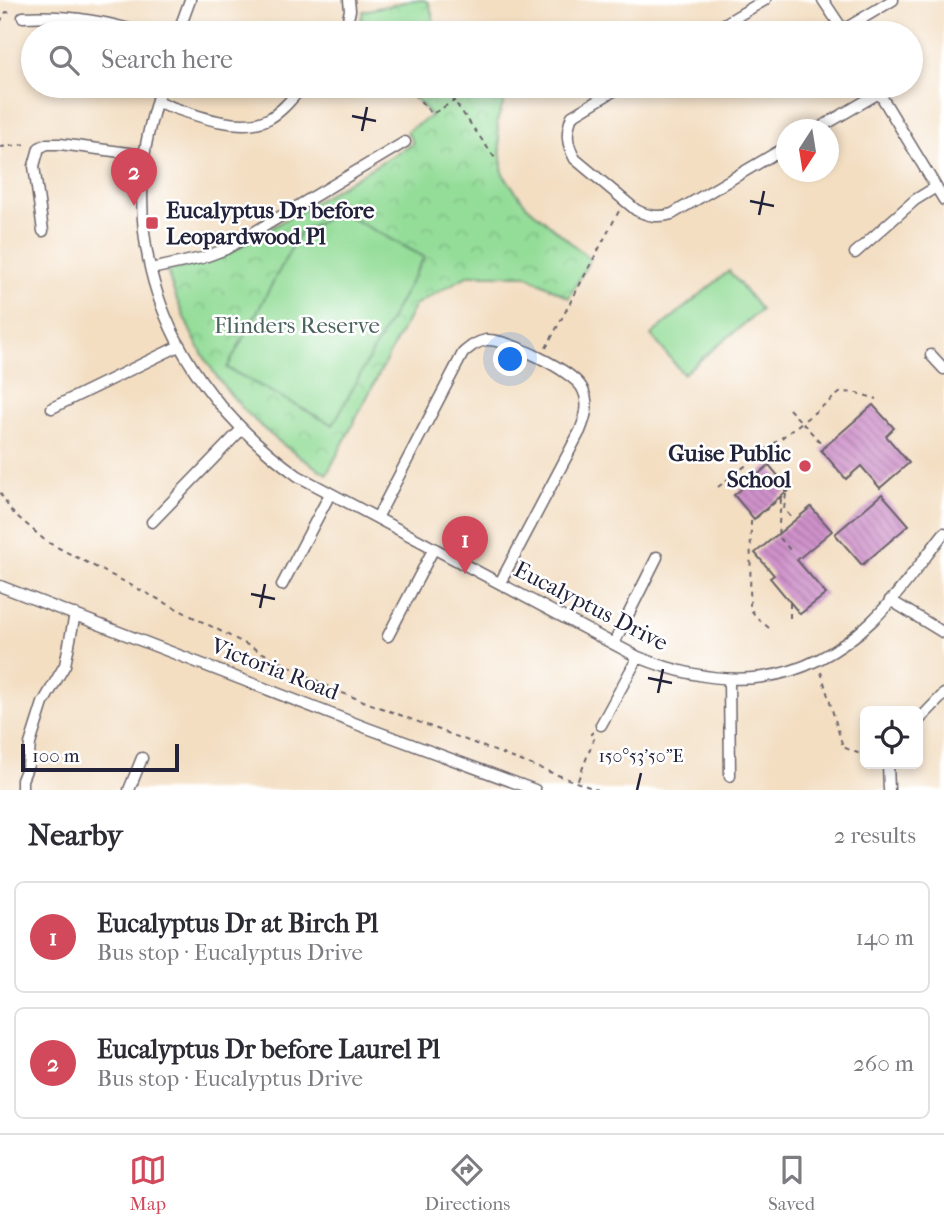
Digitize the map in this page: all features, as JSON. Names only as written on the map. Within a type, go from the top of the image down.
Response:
[{"type":"street","points":[[182,21],[190,0]]},
{"type":"street","points":[[348,21],[349,0]]},
{"type":"street","points":[[729,21],[765,0]]},
{"type":"street","points":[[823,0],[837,21]]},
{"type":"street","points":[[861,21],[893,0]]},
{"type":"street","points":[[23,17],[98,21]]},
{"type":"street","name":"Eucalyptus Drive","points":[[158,98],[144,155],[142,180],[144,222],[151,270],[164,313],[179,346],[206,388],[241,430],[298,476],[330,494],[638,657],[667,668],[729,680],[768,676],[815,661],[858,633],[890,600],[944,533]]},
{"type":"street","points":[[157,102],[225,122],[247,124],[270,118],[291,98]]},
{"type":"street","points":[[602,98],[572,116],[566,138],[568,148],[575,159],[624,201],[647,216],[662,217],[671,214],[776,153]]},
{"type":"street","points":[[832,119],[864,98]]},
{"type":"street","points":[[882,98],[944,200]]},
{"type":"street","points":[[151,270],[226,250],[405,142]]},
{"type":"street","points":[[43,231],[34,166],[39,148],[47,144],[60,144],[144,155]]},
{"type":"street","points":[[855,253],[915,200],[936,187]]},
{"type":"street","points":[[377,518],[463,353],[473,344],[486,340],[501,341],[540,360],[574,378],[587,402],[586,416],[500,583]]},
{"type":"street","points":[[52,408],[179,346]]},
{"type":"street","points":[[931,355],[944,369]]},
{"type":"street","points":[[152,522],[241,430]]},
{"type":"street","points":[[282,585],[330,494]]},
{"type":"street","points":[[388,636],[434,548]]},
{"type":"street","points":[[614,643],[657,557]]},
{"type":"street","name":"Victoria Road","points":[[0,586],[535,790]]},
{"type":"street","points":[[890,600],[944,633]]},
{"type":"street","points":[[22,790],[30,744],[43,703],[65,666],[75,614]]},
{"type":"street","points":[[601,725],[638,657]]},
{"type":"street","points":[[729,680],[730,776]]},
{"type":"street","points":[[923,717],[944,694]]},
{"type":"street","points":[[129,790],[142,758]]},
{"type":"street","points":[[888,769],[889,790]]},
{"type":"path","points":[[0,22],[6,12],[23,17]]},
{"type":"path","points":[[418,98],[432,114],[461,98]]},
{"type":"path","points":[[454,98],[497,161]]},
{"type":"path","points":[[0,147],[30,143],[39,148]]},
{"type":"path","points":[[540,360],[624,201]]},
{"type":"path","points":[[718,487],[841,392],[877,399]]},
{"type":"path","points":[[789,409],[824,446]]},
{"type":"path","points":[[769,628],[750,608],[751,522],[788,492],[785,509],[794,521]]},
{"type":"path","points":[[0,493],[11,511],[47,542],[337,691],[597,790]]},
{"type":"path","points":[[781,498],[778,536],[791,551]]},
{"type":"path","points":[[790,603],[790,620]]},
{"type":"path","points":[[821,671],[843,747],[860,753]]},
{"type":"path","points":[[577,782],[594,739],[590,735],[601,725]]},
{"type":"green space","points":[[424,0],[429,3],[434,21],[361,21],[363,11]]},
{"type":"green space","name":"Flinders Reserve","points":[[415,98],[506,98],[497,121],[503,174],[526,205],[590,259],[569,298],[526,275],[469,275],[415,305],[327,474],[270,434],[226,389],[192,335],[167,271],[226,255],[413,143],[407,131],[431,116]]},
{"type":"green space","points":[[340,212],[424,257],[333,425],[227,368],[300,232]]},
{"type":"green space","points":[[729,271],[761,310],[683,374],[651,335]]},
{"type":"building","points":[[873,405],[894,428],[886,436],[909,463],[880,488],[861,466],[846,479],[821,450]]},
{"type":"building","points":[[769,465],[789,489],[754,519],[734,495]]},
{"type":"building","points":[[882,494],[909,525],[862,565],[835,534]]},
{"type":"building","points":[[811,507],[832,531],[797,560],[826,594],[800,614],[770,578],[774,575],[755,553]]},
{"type":"place","name":"Eucalyptus Dr before Laurel Pl","points":[[134,206]]},
{"type":"place","name":"Eucalyptus Dr before Leopardwood Pl","points":[[152,223]]},
{"type":"place","name":"Guise Public School","points":[[805,466]]},
{"type":"place","name":"Eucalyptus Dr at Birch Pl","points":[[465,574]]}]
